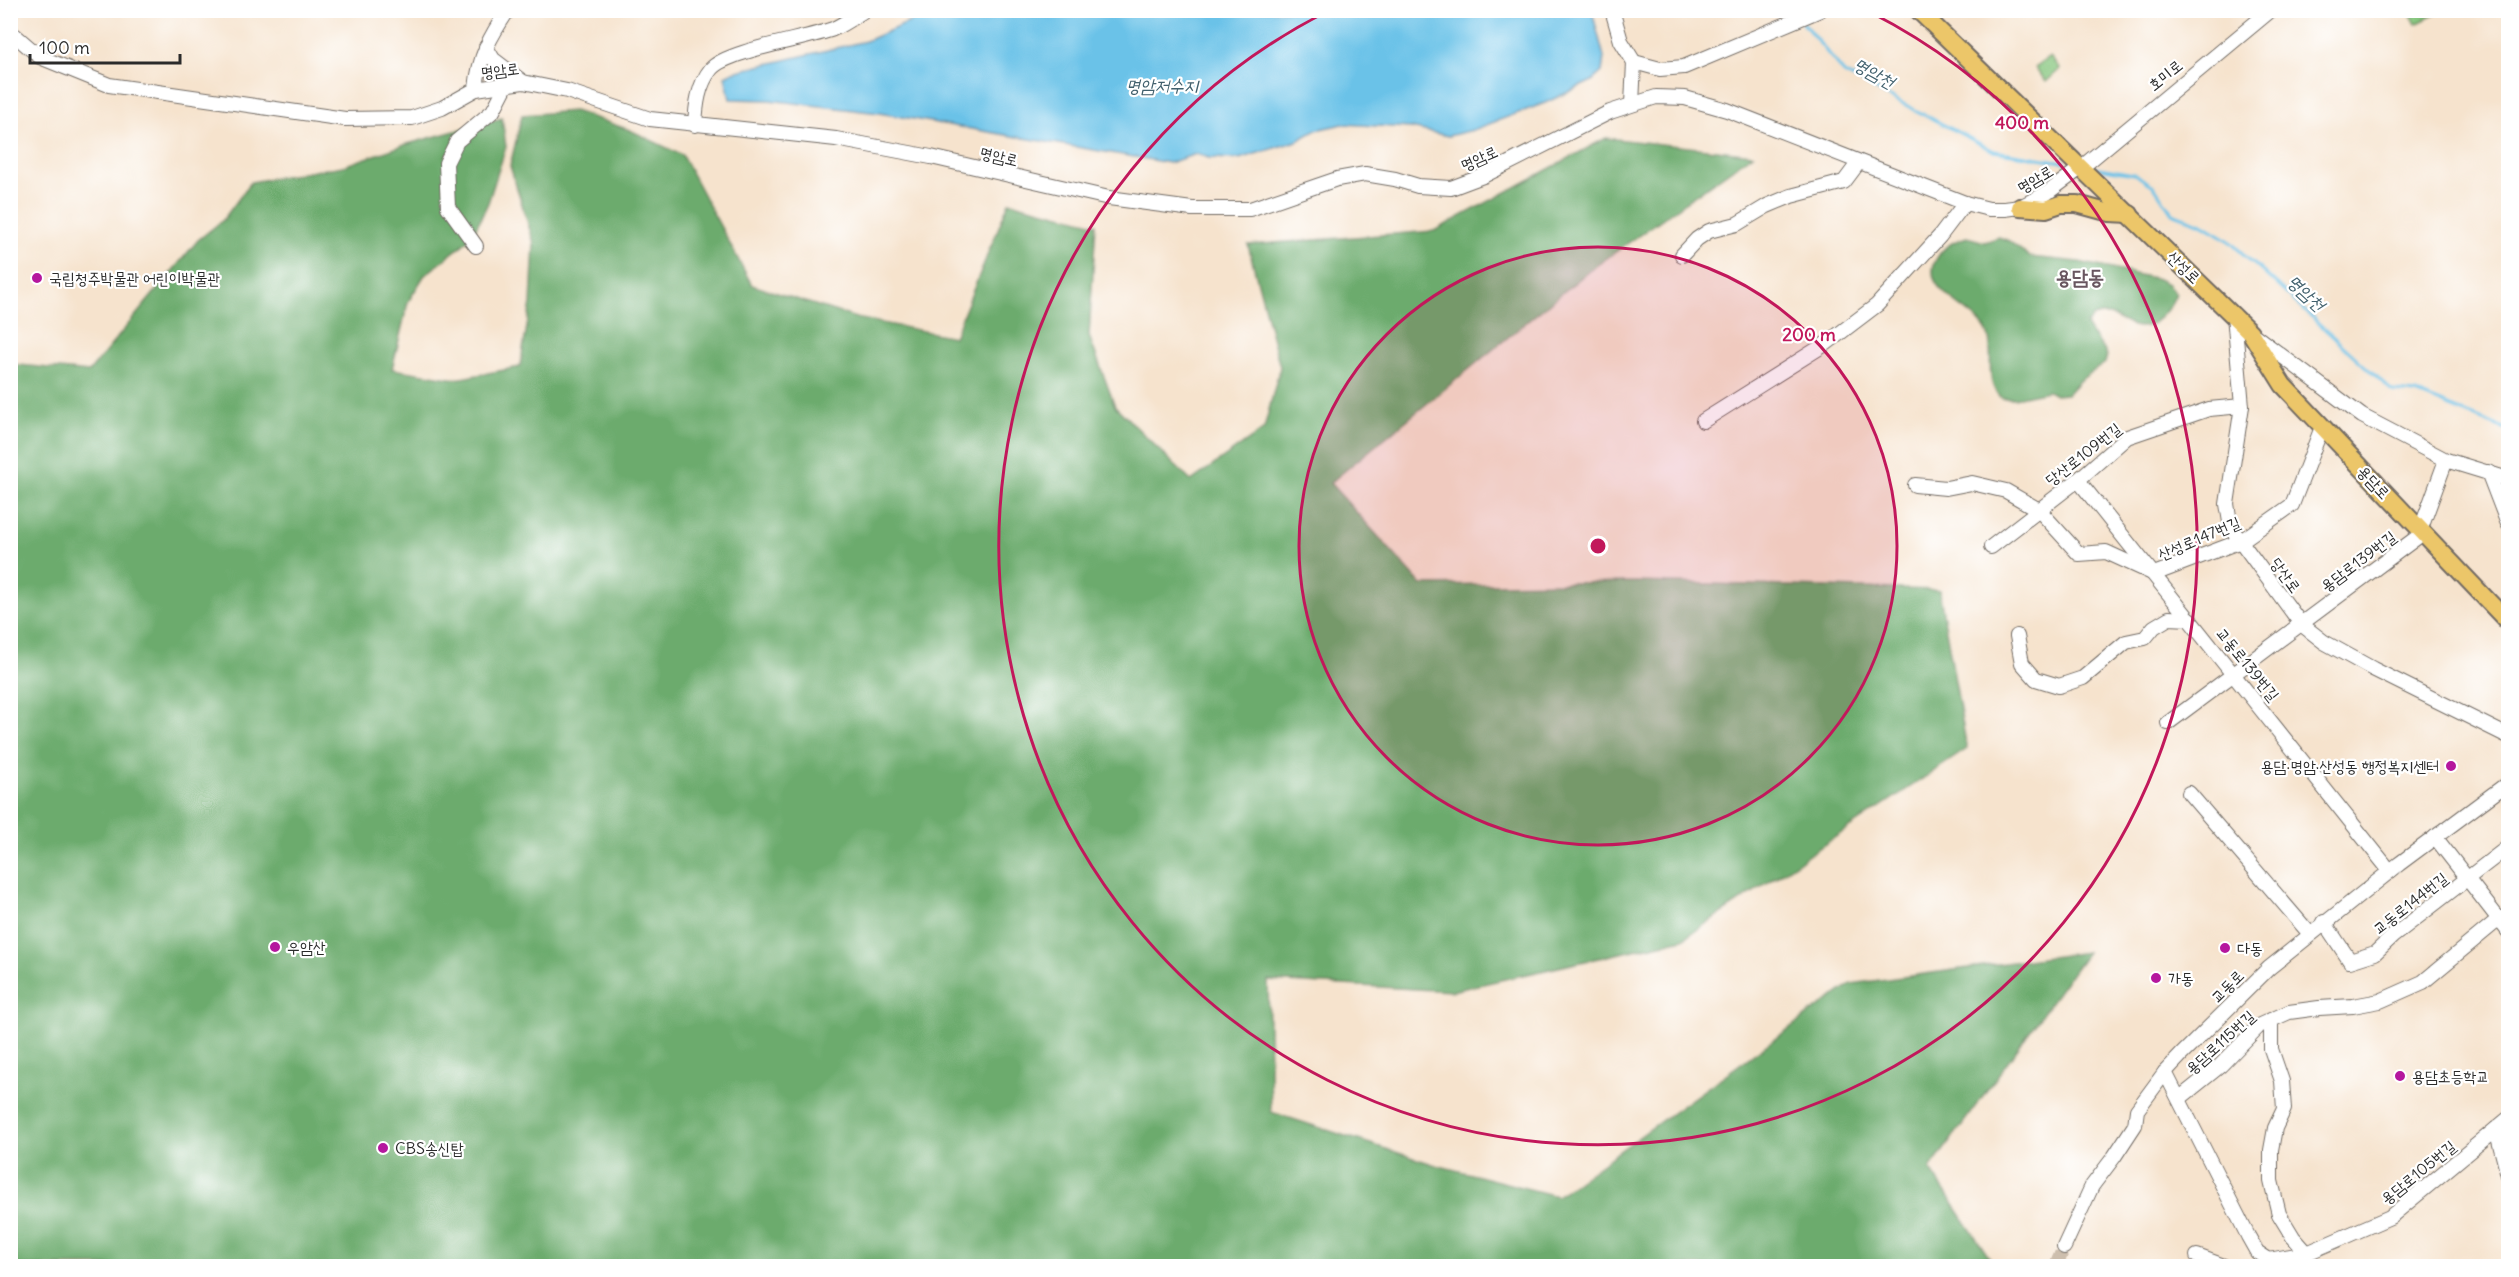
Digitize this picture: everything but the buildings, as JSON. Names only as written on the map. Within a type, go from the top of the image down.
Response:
[{"type":"main road","name":"산성로","points":[[1918,10],[2250,332]]},
{"type":"main road","points":[[2020,207],[2046,209],[2061,204],[2077,204],[2110,213],[2130,214]]},
{"type":"main road","name":"용담로","points":[[2250,332],[2283,385],[2508,622]]},
{"type":"street","points":[[476,89],[478,68],[486,47],[508,10]]},
{"type":"street","points":[[695,125],[700,89],[712,67],[739,55],[833,29],[866,10]]},
{"type":"street","points":[[1612,10],[1621,41],[1634,62],[1632,104]]},
{"type":"street","points":[[1634,62],[1660,69],[1684,67],[1820,10]]},
{"type":"street","name":"호미로","points":[[2082,167],[2271,10]]},
{"type":"street","name":"명암로","points":[[10,31],[40,57],[109,84],[345,119],[412,118],[442,108],[476,89],[523,82],[567,91],[650,119],[836,139],[932,157],[1109,198],[1192,209],[1250,209],[1337,179],[1365,174],[1418,186],[1451,188],[1483,176],[1632,104],[1656,97],[1685,98],[1726,110],[1965,203],[1989,209],[2020,207],[2047,193],[2082,167]]},
{"type":"street","points":[[486,47],[493,59],[523,82]]},
{"type":"street","points":[[476,246],[448,207],[446,163],[458,141],[493,111],[507,84]]},
{"type":"street","points":[[1682,255],[1697,239],[1709,231],[1737,224],[1767,206],[1791,196],[1844,182],[1859,162]]},
{"type":"street","points":[[1703,421],[1827,343],[1877,305],[1940,236],[1965,203]]},
{"type":"street","name":"당산로","points":[[2234,315],[2242,406],[2227,504],[2231,528],[2301,624],[2324,642],[2508,736]]},
{"type":"street","name":"산성로","points":[[2250,332],[2362,416],[2446,460],[2508,479]]},
{"type":"street","name":"당산로109번길","points":[[1991,547],[2078,480],[2127,437],[2209,409],[2242,406]]},
{"type":"street","name":"산성로147번길","points":[[1915,485],[1946,488],[1972,483],[2007,491],[2039,510],[2079,554],[2106,552],[2154,574],[2241,541],[2292,505],[2322,427]]},
{"type":"street","points":[[2421,532],[2446,460]]},
{"type":"street","points":[[2488,472],[2508,524]]},
{"type":"street","name":"교동로139번길","points":[[2078,480],[2390,871]]},
{"type":"street","name":"용담로139번길","points":[[2168,723],[2421,532]]},
{"type":"street","points":[[2017,636],[2022,663],[2036,679],[2059,686],[2083,678],[2126,642],[2145,638],[2154,627],[2169,618],[2190,618]]},
{"type":"street","name":"교동로","points":[[2064,1247],[2092,1186],[2135,1125],[2138,1110],[2165,1072],[2269,968],[2324,922],[2508,783]]},
{"type":"street","points":[[2189,793],[2310,934]]},
{"type":"street","name":"교동로144번길","points":[[2435,837],[2506,922]]},
{"type":"street","name":"교동로144번길","points":[[2324,922],[2350,962],[2375,953],[2393,936],[2508,848]]},
{"type":"street","name":"용담로115번길","points":[[2180,1098],[2221,1065],[2260,1025],[2289,1012],[2353,1006],[2379,1001],[2413,987],[2423,982],[2493,924],[2506,922]]},
{"type":"street","points":[[2271,1020],[2271,1049],[2282,1081],[2284,1109],[2275,1128],[2271,1150],[2271,1181],[2279,1214],[2292,1237],[2307,1253]]},
{"type":"street","name":"용담로105번길","points":[[2165,1072],[2257,1252],[2273,1263],[2307,1253],[2390,1217],[2508,1119]]},
{"type":"street","points":[[2496,1129],[2508,1175]]},
{"type":"street","points":[[2197,1256],[2224,1266]]},
{"type":"green space","points":[[2409,11],[2442,11],[2416,24]]},
{"type":"green space","points":[[2050,57],[2060,69],[2046,82],[2035,67]]},
{"type":"green space","points":[[574,111],[630,130],[682,155],[752,285],[856,318],[954,337],[1009,202],[1096,224],[1089,336],[1115,406],[1191,481],[1264,429],[1280,367],[1248,245],[1434,231],[1606,138],[1753,154],[1589,271],[1330,483],[1422,585],[1637,582],[1939,590],[1967,749],[1683,939],[1452,991],[1268,981],[1271,1112],[1436,1165],[1557,1196],[1851,984],[2087,952],[1930,1169],[1995,1266],[11,1266],[10,364],[89,372],[198,240],[223,220],[251,182],[343,166],[404,145],[502,118],[506,147],[488,203],[471,238],[424,276],[408,302],[392,369],[456,379],[520,367],[531,303],[534,243],[510,166],[522,115]]},
{"type":"green space","points":[[1967,237],[1985,242],[1999,237],[2009,241],[2030,257],[2079,262],[2158,279],[2168,284],[2176,294],[2165,313],[2147,326],[2133,326],[2110,315],[2093,317],[2086,324],[2107,355],[2105,363],[2079,381],[2067,394],[2055,395],[2048,391],[2014,398],[2002,398],[1992,384],[1987,332],[1981,323],[1941,290],[1935,280],[1933,270],[1937,258],[1950,244]]},
{"type":"water","name":"명암저수지","points":[[937,10],[1592,11],[1604,57],[1602,72],[1592,81],[1545,103],[1473,130],[1448,136],[1411,128],[1343,124],[1316,130],[1297,141],[1239,159],[1209,158],[1196,154],[1169,163],[879,113],[769,100],[730,99],[725,76],[733,72],[866,41]]},
{"type":"waterway","name":"명암천","points":[[1803,23],[1844,73],[1994,151],[2064,162]]},
{"type":"waterway","name":"명암천","points":[[2093,167],[2134,174],[2154,186],[2172,213],[2202,224],[2227,239],[2392,391],[2416,393],[2508,430]]},
{"type":"tunnel","points":[[2056,1266],[2064,1247]]},
{"type":"place","name":"국립청주박물관 어린이박물관","points":[[37,278]]},
{"type":"place","name":"용담·명암·산성동 행정복지센터","points":[[2451,766]]},
{"type":"place","name":"우암산","points":[[275,947]]},
{"type":"place","name":"다동","points":[[2225,948]]},
{"type":"place","name":"가동","points":[[2156,978]]},
{"type":"place","name":"용담초등학교","points":[[2400,1076]]},
{"type":"place","name":"CBS송신탑","points":[[383,1148]]},
{"type":"district","name":"용담동","points":[[2080,277]]}]
